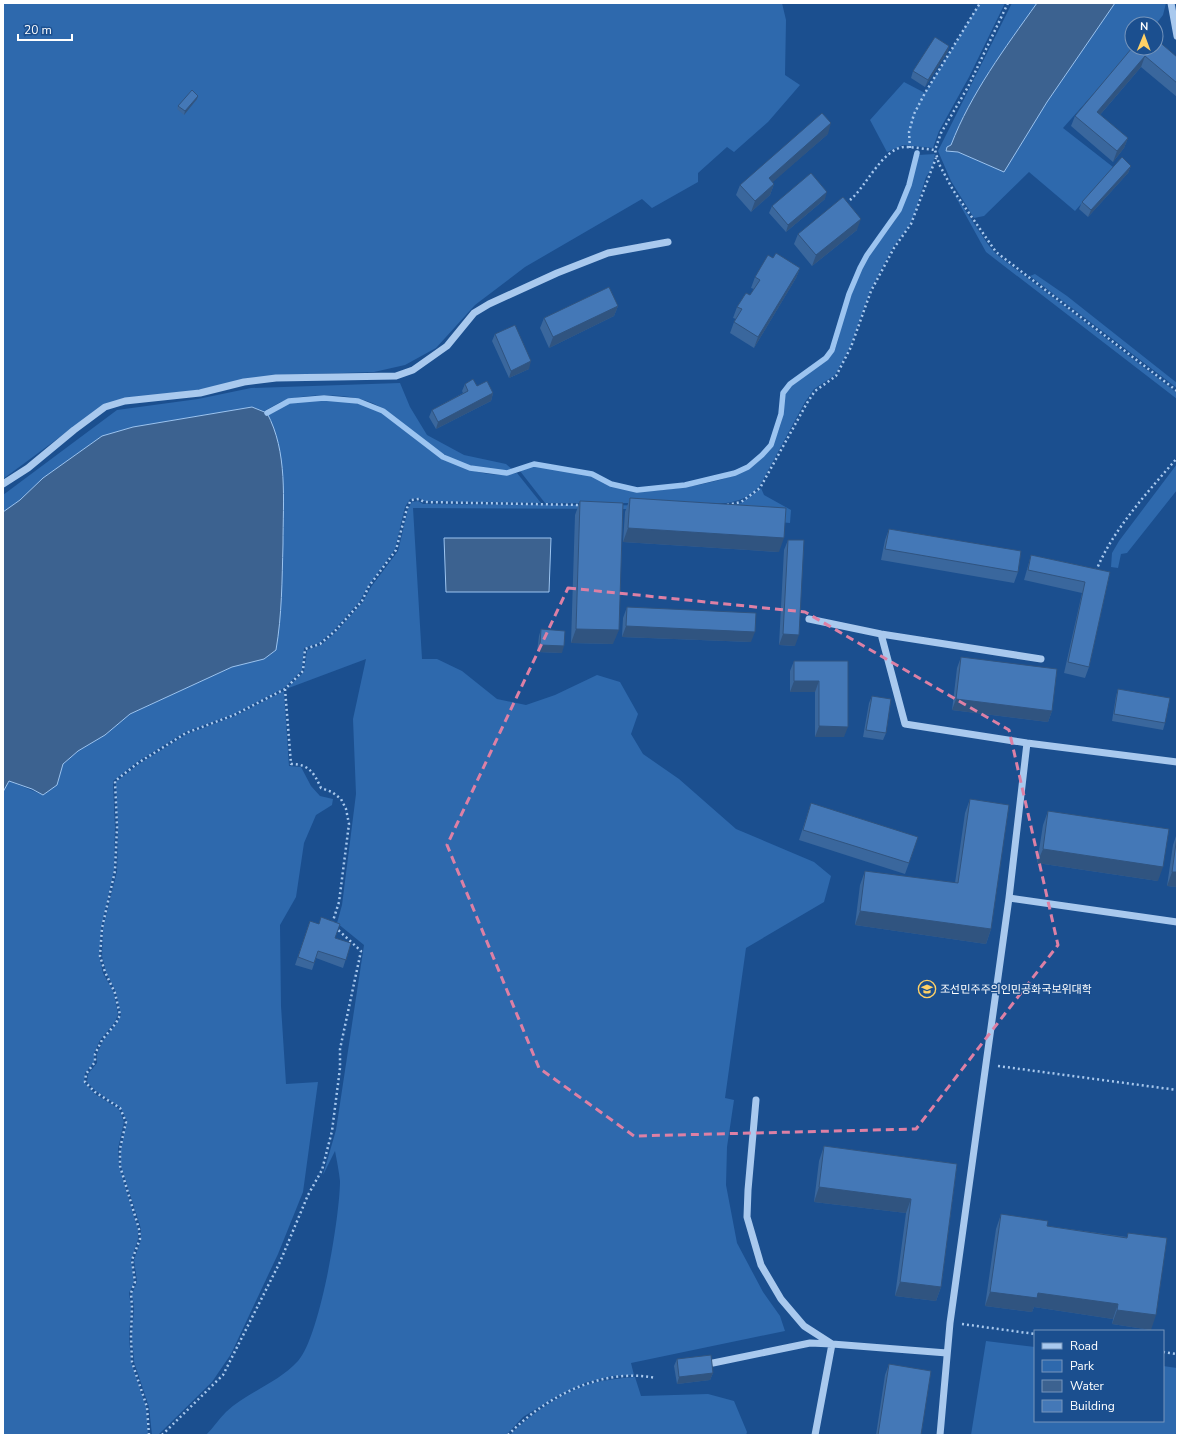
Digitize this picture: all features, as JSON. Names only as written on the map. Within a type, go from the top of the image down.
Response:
[{"type":"street","points":[[1171,3],[1177,36]]},
{"type":"street","points":[[3,484],[28,468],[74,430],[105,408],[125,401],[200,393],[250,381],[276,378],[396,376],[413,370],[447,346],[474,313],[490,304],[557,273],[608,252],[668,242]]},
{"type":"street","points":[[809,619],[880,634],[1041,659]]},
{"type":"street","points":[[880,634],[905,724],[1027,743],[1177,762]]},
{"type":"street","points":[[940,1435],[950,1323],[1009,898],[1027,743]]},
{"type":"street","points":[[1009,898],[1177,922]]},
{"type":"street","points":[[756,1100],[747,1206],[747,1217],[755,1248],[761,1265],[782,1300],[804,1326],[832,1344]]},
{"type":"street","points":[[713,1363],[810,1344],[832,1344],[947,1352]]},
{"type":"street","points":[[815,1435],[832,1344]]},
{"type":"path","points":[[910,148],[909,132],[914,114],[925,93],[980,3]]},
{"type":"path","points":[[1008,3],[968,87],[941,133],[935,150],[936,158],[953,190],[996,252],[1177,392]]},
{"type":"path","points":[[850,200],[859,193],[874,170],[888,156],[903,147],[935,150]]},
{"type":"path","points":[[726,505],[741,502],[760,488],[807,402],[815,391],[836,376],[851,347],[871,291],[894,248],[911,224],[936,158]]},
{"type":"path","points":[[1096,572],[1103,553],[1130,516],[1177,458]]},
{"type":"path","points":[[149,1435],[147,1408],[132,1362],[131,1293],[136,1282],[132,1260],[140,1239],[140,1229],[120,1166],[120,1149],[126,1122],[120,1108],[95,1092],[86,1082],[86,1074],[95,1062],[95,1054],[102,1040],[116,1023],[120,1015],[115,993],[105,972],[100,956],[102,928],[115,871],[117,827],[115,781],[138,763],[186,733],[234,715],[285,689],[303,671],[305,649],[320,644],[354,612],[369,586],[396,550],[406,508],[411,500],[419,499],[424,502],[584,505]]},
{"type":"path","points":[[162,1435],[223,1375],[280,1262],[308,1195],[322,1170],[332,1131],[340,1068],[340,1048],[361,951],[331,923],[339,902],[349,824],[346,809],[341,799],[332,792],[321,788],[315,774],[301,764],[291,764],[285,689]]},
{"type":"path","points":[[985,1064],[1177,1090]]},
{"type":"path","points":[[950,1323],[1034,1334]]},
{"type":"path","points":[[1164,1352],[1177,1354]]},
{"type":"path","points":[[508,1435],[524,1419],[558,1398],[588,1383],[612,1377],[642,1375],[656,1378]]},
{"type":"highlighted area","points":[[568,588],[805,612],[1009,730],[1058,945],[916,1129],[634,1136],[539,1068],[447,845]]},
{"type":"green space","points":[[3,3],[782,3],[786,20],[785,75],[800,85],[768,122],[734,152],[727,147],[698,173],[698,182],[652,208],[642,199],[525,267],[475,305],[436,348],[405,365],[374,372],[279,375],[199,390],[128,398],[95,411],[3,479]]},
{"type":"green space","points":[[980,3],[1005,3],[969,77],[939,131],[933,148],[903,145],[887,152],[870,120],[904,82],[925,93]]},
{"type":"green space","points":[[1012,3],[1037,3],[990,71],[968,107],[951,145],[947,147],[947,151],[958,152],[1004,172],[1047,102],[1115,3],[1166,3],[1162,16],[1124,16],[1124,56],[1127,56],[1063,128],[1113,167],[1075,211],[1029,172],[984,216],[974,218],[951,181],[938,151]]},
{"type":"green space","points":[[935,154],[932,168],[926,177],[910,224],[893,247],[870,291],[850,347],[835,375],[814,389],[805,402],[759,487],[744,498],[726,503],[545,503],[520,471],[534,465],[553,467],[591,475],[624,489],[649,491],[695,486],[711,482],[739,473],[756,463],[767,451],[776,437],[783,413],[783,399],[785,392],[796,381],[829,357],[834,351],[847,306],[858,276],[868,257],[891,227],[903,204],[918,155]]},
{"type":"green space","points":[[953,192],[996,254],[1177,393],[1177,399],[986,252]]},
{"type":"green space","points":[[1035,274],[1067,296],[1177,383],[1177,388],[1030,276]]},
{"type":"green space","points":[[400,383],[410,407],[427,435],[464,455],[506,464],[513,470],[503,471],[486,469],[457,461],[432,446],[375,404],[351,397],[325,395],[312,396],[289,399],[264,411],[252,407],[133,427],[102,436],[43,478],[20,500],[3,512],[3,495],[117,410],[198,399],[251,388]]},
{"type":"green space","points":[[325,399],[353,402],[374,409],[390,417],[437,454],[463,467],[490,474],[503,475],[517,473],[541,503],[424,501],[419,498],[410,499],[405,507],[395,549],[368,586],[360,601],[334,630],[319,643],[304,648],[302,670],[284,688],[234,714],[185,732],[137,762],[113,781],[115,827],[114,870],[101,928],[99,956],[103,973],[114,993],[118,1014],[115,1022],[100,1040],[94,1053],[94,1062],[85,1073],[84,1082],[95,1094],[119,1109],[124,1122],[118,1149],[119,1166],[138,1230],[138,1239],[131,1260],[134,1282],[129,1293],[131,1307],[129,1337],[131,1362],[146,1407],[148,1435],[3,1435],[3,792],[9,781],[43,795],[57,785],[63,764],[78,751],[105,735],[130,714],[232,667],[264,659],[276,650],[282,583],[283,477],[274,429],[267,414],[290,403]]},
{"type":"green space","points":[[1177,464],[1177,490],[1127,553],[1121,554],[1118,568],[1111,567],[1112,553],[1119,541]]},
{"type":"green space","points":[[761,488],[764,495],[791,510],[790,523],[629,509],[413,508],[422,659],[437,659],[462,671],[497,699],[526,705],[555,695],[597,675],[620,682],[638,714],[631,734],[643,754],[679,779],[736,829],[814,862],[831,876],[824,902],[746,948],[725,1098],[734,1100],[727,1147],[726,1185],[737,1243],[763,1292],[780,1316],[785,1331],[631,1363],[634,1375],[612,1376],[587,1382],[557,1396],[523,1417],[506,1435],[206,1435],[223,1415],[234,1405],[272,1382],[290,1369],[298,1361],[306,1348],[314,1328],[321,1303],[337,1221],[340,1181],[335,1151],[323,1175],[336,1130],[364,945],[337,923],[342,905],[356,794],[353,719],[366,659],[286,689],[304,672],[307,650],[321,645],[336,632],[363,602],[371,587],[398,551],[408,509],[412,502],[418,501],[423,504],[726,506],[741,503]]},
{"type":"green space","points":[[284,691],[289,766],[301,767],[311,786],[320,796],[333,799],[332,805],[316,815],[304,843],[296,897],[280,925],[281,1006],[286,1084],[318,1082],[303,1192],[278,1254],[231,1354],[212,1382],[158,1435],[152,1435],[149,1407],[134,1362],[132,1337],[134,1307],[132,1294],[137,1282],[134,1260],[141,1240],[141,1229],[121,1166],[121,1149],[127,1121],[121,1108],[96,1091],[87,1082],[88,1074],[97,1063],[97,1054],[103,1041],[117,1023],[121,1015],[116,992],[106,972],[102,956],[103,928],[117,871],[118,827],[116,782],[139,764],[187,734],[235,716]]},
{"type":"green space","points":[[986,1341],[1034,1347],[1034,1422],[1164,1422],[1164,1366],[1177,1368],[1177,1435],[971,1435]]},
{"type":"green space","points":[[635,1377],[641,1396],[708,1394],[734,1401],[747,1432],[746,1435],[510,1435],[536,1412],[568,1393],[589,1384],[612,1379]]},
{"type":"water","points":[[1037,3],[1115,3],[1047,102],[1004,172],[958,152],[946,151],[947,147],[951,145],[968,107],[990,71]]},
{"type":"water","points":[[252,407],[267,413],[274,428],[283,477],[281,611],[276,650],[264,659],[232,667],[130,714],[105,735],[78,751],[63,764],[57,785],[43,795],[32,789],[9,781],[3,792],[3,512],[20,500],[43,478],[102,436],[133,427]]},
{"type":"water","points":[[444,538],[551,538],[549,592],[446,592]]},
{"type":"building","points":[[935,37],[949,46],[928,80],[913,71]]},
{"type":"building","points":[[1164,46],[1177,57],[1177,83],[1145,56],[1164,56]]},
{"type":"building","points":[[1125,56],[1145,56],[1097,112],[1128,138],[1117,151],[1075,116]]},
{"type":"building","points":[[192,90],[198,96],[185,111],[178,106]]},
{"type":"building","points":[[822,113],[831,123],[769,178],[774,184],[755,201],[740,185]]},
{"type":"building","points":[[1122,157],[1131,166],[1091,210],[1082,202]]},
{"type":"building","points":[[811,173],[827,192],[788,225],[772,206]]},
{"type":"building","points":[[843,197],[861,219],[816,255],[798,234]]},
{"type":"building","points":[[776,253],[800,268],[758,337],[734,322],[742,309],[737,307],[746,293],[750,295],[760,280],[755,277],[768,255],[773,258]]},
{"type":"building","points":[[609,287],[618,306],[553,337],[544,318]]},
{"type":"building","points":[[515,325],[531,361],[511,371],[495,334]]},
{"type":"building","points":[[473,379],[477,386],[487,381],[493,393],[438,422],[432,410],[468,391],[465,384]]},
{"type":"building","points":[[630,498],[786,508],[784,538],[628,528]]},
{"type":"building","points":[[580,501],[623,503],[619,630],[576,629]]},
{"type":"building","points":[[889,529],[1021,551],[1018,572],[885,549]]},
{"type":"building","points":[[788,540],[804,540],[799,635],[783,634]]},
{"type":"building","points":[[1031,555],[1110,572],[1089,667],[1068,662],[1085,582],[1028,570]]},
{"type":"building","points":[[627,607],[756,613],[755,632],[626,626]]},
{"type":"building","points":[[541,629],[565,631],[564,646],[540,645]]},
{"type":"building","points":[[961,657],[1057,669],[1052,711],[956,699]]},
{"type":"building","points":[[794,661],[848,661],[848,727],[819,726],[819,681],[794,681]]},
{"type":"building","points":[[1118,689],[1170,698],[1165,723],[1114,714]]},
{"type":"building","points":[[872,696],[891,699],[886,733],[866,730]]},
{"type":"building","points":[[970,799],[1009,805],[991,929],[860,911],[865,871],[958,883]]},
{"type":"building","points":[[811,803],[918,837],[909,863],[803,830]]},
{"type":"building","points":[[1048,811],[1169,829],[1163,867],[1043,849]]},
{"type":"building","points":[[1177,836],[1177,872],[1172,872]]},
{"type":"building","points":[[321,917],[340,924],[335,938],[351,943],[346,960],[318,951],[314,963],[298,957],[310,921],[319,924]]},
{"type":"building","points":[[824,1146],[957,1164],[941,1287],[900,1282],[911,1199],[819,1187]]},
{"type":"building","points":[[1001,1214],[1048,1221],[1047,1226],[1127,1238],[1128,1233],[1167,1238],[1156,1315],[1117,1310],[1118,1304],[1038,1293],[1037,1298],[990,1292]]},
{"type":"building","points":[[711,1355],[713,1373],[679,1377],[677,1359]]},
{"type":"building","points":[[889,1364],[931,1371],[921,1435],[878,1435]]},
{"type":"waterway","points":[[267,413],[289,401],[324,398],[358,401],[383,411],[443,457],[470,468],[507,473],[534,464],[592,474],[611,484],[637,490],[685,485],[735,473],[748,467],[771,445],[781,414],[783,393],[790,384],[826,358],[832,350],[849,294],[860,268],[867,255],[899,210],[909,185],[917,153]]},
{"type":"place","name":"조선민주주의인민공화국보위대학","points":[[927,989]]}]
